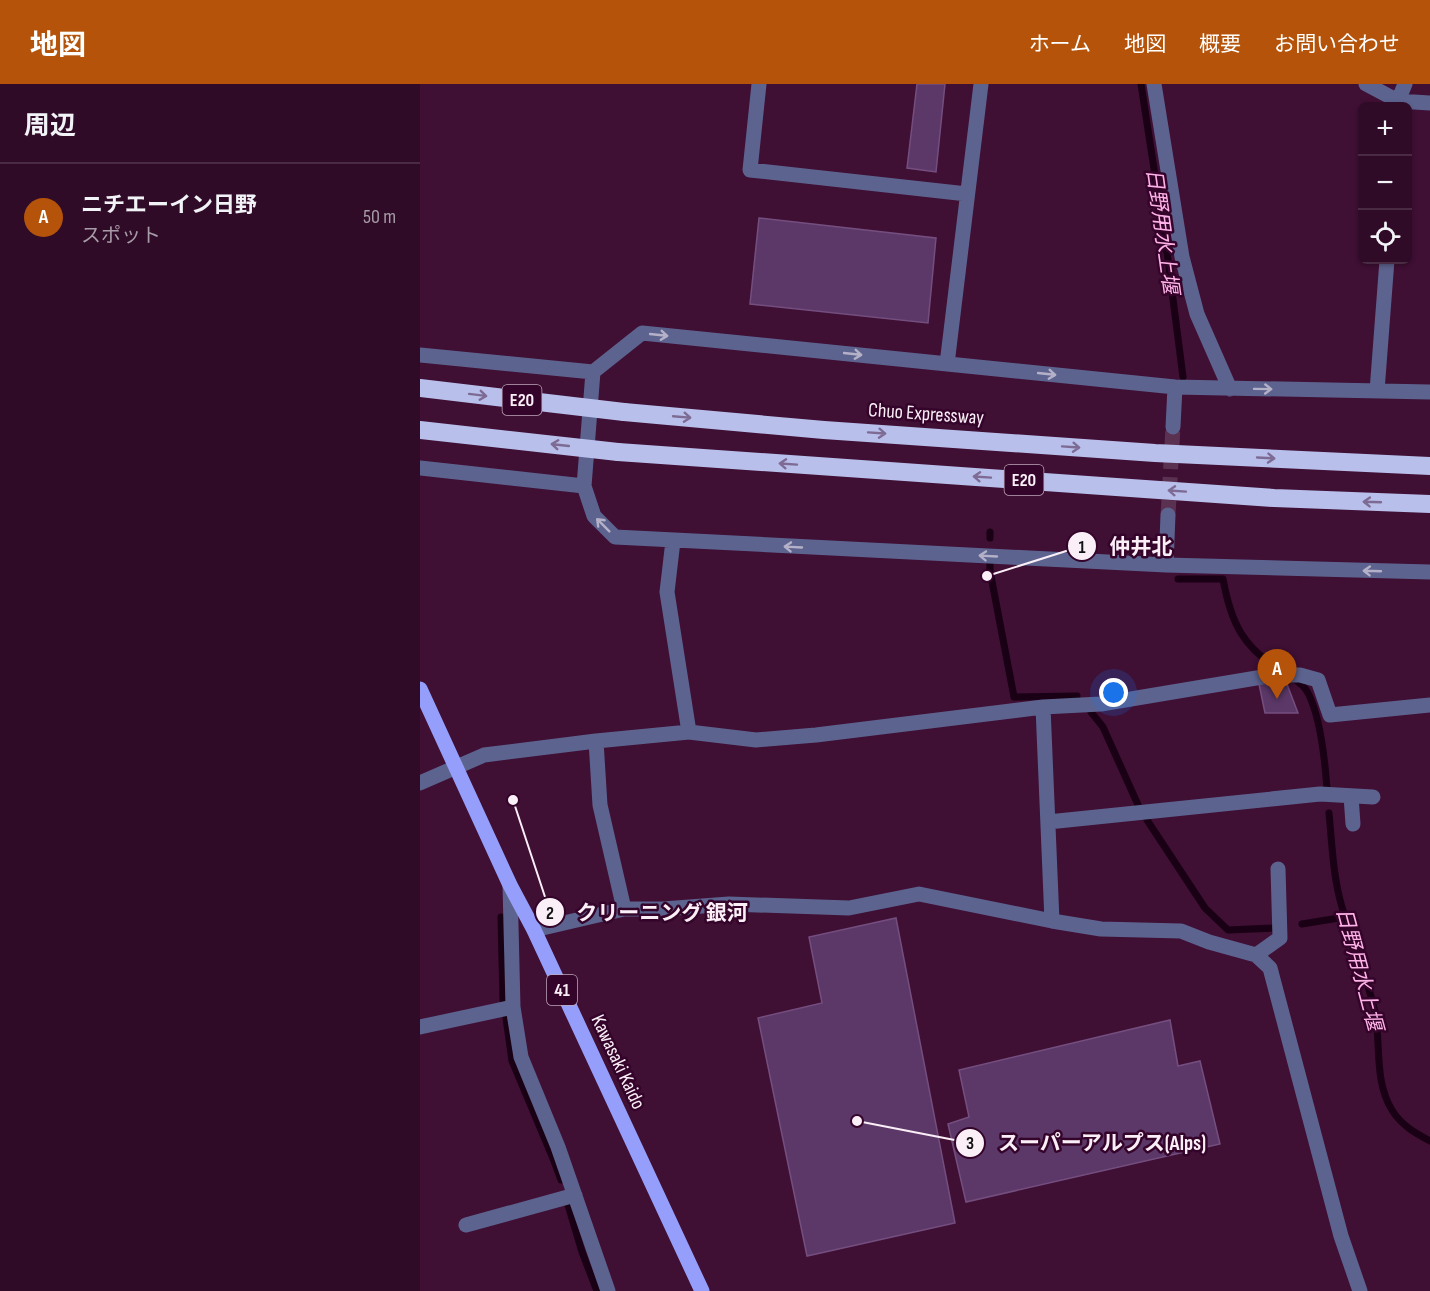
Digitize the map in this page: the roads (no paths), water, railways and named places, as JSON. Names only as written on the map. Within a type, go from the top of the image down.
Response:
[{"type":"highway","name":"Chuo Expressway","points":[[420,388],[624,412],[824,430],[1143,453],[1430,466]]},
{"type":"highway","name":"E20","points":[[420,430],[618,452],[1274,498],[1430,504]]},
{"type":"main road","name":"Kawasaki Kaido","points":[[420,689],[702,1291]]},
{"type":"street","points":[[759,84],[750,170],[967,194]]},
{"type":"street","points":[[947,364],[981,84]]},
{"type":"street","points":[[1154,84],[1182,257],[1197,314],[1230,389]]},
{"type":"street","points":[[1366,84],[1395,102]]},
{"type":"street","points":[[1399,102],[1405,84]]},
{"type":"street","points":[[1412,104],[1430,103]]},
{"type":"street","points":[[1377,391],[1387,264]]},
{"type":"street","points":[[420,356],[593,372],[642,333],[1175,387],[1430,392]]},
{"type":"street","points":[[593,372],[584,486],[594,516],[615,537],[1166,565],[1430,572]]},
{"type":"street","points":[[1173,427],[1175,387]]},
{"type":"street","points":[[420,468],[584,486]]},
{"type":"street","points":[[1166,565],[1168,515]]},
{"type":"street","points":[[673,541],[667,592],[689,732]]},
{"type":"street","points":[[420,783],[484,755],[689,732],[756,740],[816,735],[1044,707],[1101,704],[1274,675],[1300,675],[1318,680],[1330,715],[1430,705]]},
{"type":"street","points":[[1044,707],[1052,921]]},
{"type":"street","points":[[596,741],[600,805],[624,909]]},
{"type":"street","points":[[1048,822],[1320,794],[1373,797]]},
{"type":"street","points":[[1351,796],[1353,824]]},
{"type":"street","points":[[1256,954],[1280,938],[1278,869]]},
{"type":"street","points":[[510,885],[513,1007],[521,1057],[558,1147],[608,1291]]},
{"type":"street","points":[[534,930],[624,909],[663,909],[729,904],[849,908],[919,894],[1101,929],[1181,931],[1209,942],[1256,954],[1270,968],[1341,1236],[1360,1291]]},
{"type":"street","points":[[420,1027],[513,1007]]},
{"type":"street","points":[[466,1225],[575,1196]]},
{"type":"waterway","name":"日野用水上堰","points":[[1141,84],[1183,377]]},
{"type":"waterway","points":[[990,532],[990,538]]},
{"type":"waterway","points":[[990,562],[1014,697],[1077,696]]},
{"type":"waterway","name":"日野用水上堰","points":[[1178,579],[1223,579],[1230,609],[1241,633],[1257,653],[1282,671]]},
{"type":"waterway","name":"日野用水上堰","points":[[1291,677],[1307,690],[1316,715],[1324,753],[1327,789]]},
{"type":"waterway","points":[[1091,712],[1103,727],[1139,807]]},
{"type":"waterway","name":"日野用水上堰","points":[[1329,813],[1339,896],[1375,1012],[1380,1075],[1386,1099],[1404,1124],[1430,1141]]},
{"type":"waterway","points":[[1147,820],[1205,908],[1228,930],[1275,928]]},
{"type":"waterway","points":[[501,917],[503,1000]]},
{"type":"waterway","points":[[1302,924],[1345,917]]},
{"type":"waterway","points":[[506,1018],[512,1061],[561,1180]]},
{"type":"waterway","points":[[568,1205],[597,1291]]},
{"type":"tunnel","points":[[1168,515],[1173,427]]},
{"type":"place","name":"仲井北","points":[[987,576]]},
{"type":"place","name":"ニチエーイン日野","points":[[1277,699]]},
{"type":"place","name":"クリーニング 銀河","points":[[513,800]]},
{"type":"place","name":"スーパーアルプス(Alps)","points":[[857,1121]]}]
